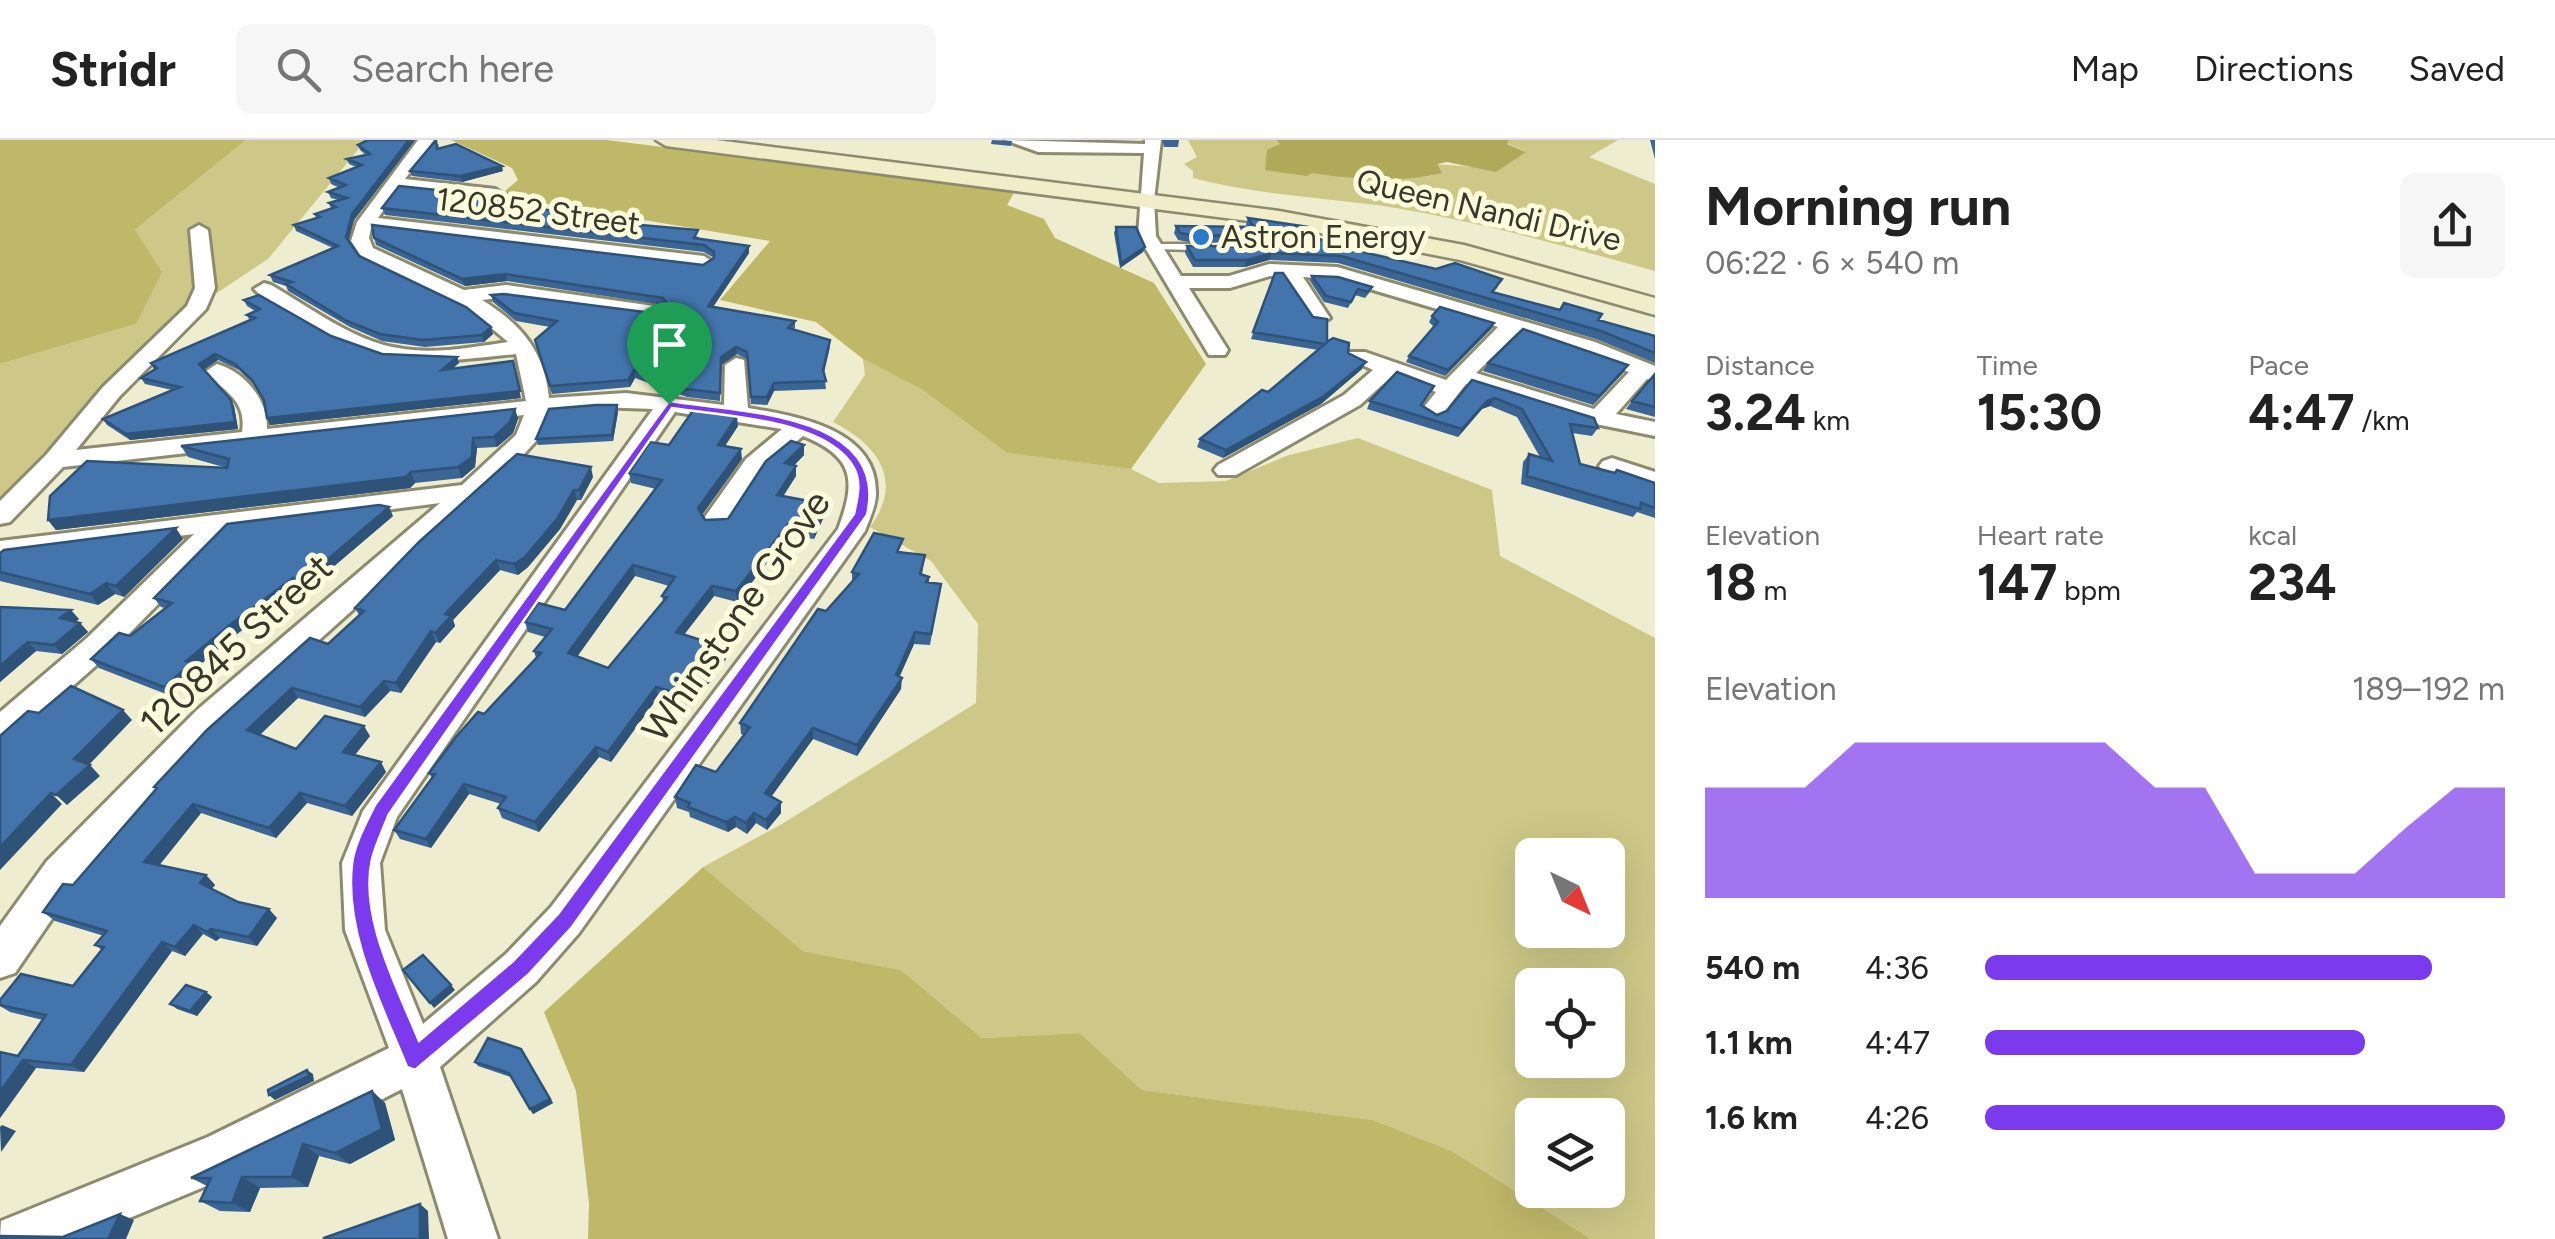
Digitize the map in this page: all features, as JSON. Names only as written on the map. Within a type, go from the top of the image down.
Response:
[{"type":"main road","name":"Queen Nandi Drive","points":[[666,140],[1148,192],[1428,245],[1655,307]]},
{"type":"main road","name":"Queen Nandi Drive","points":[[772,140],[1440,230],[1655,285]]},
{"type":"street","points":[[426,140],[360,236],[367,252],[503,322],[524,346],[540,406]]},
{"type":"street","points":[[1013,140],[1153,144],[1147,236],[1217,350]]},
{"type":"street","points":[[394,184],[495,194]]},
{"type":"street","name":"120852 Street","points":[[366,222],[704,262]]},
{"type":"street","points":[[0,516],[55,460],[111,392],[196,308],[205,288],[199,230]]},
{"type":"street","points":[[1172,282],[1230,282],[1269,270],[1343,274],[1600,352],[1649,372],[1603,414],[1594,417]]},
{"type":"street","points":[[1290,272],[1320,318]]},
{"type":"street","points":[[264,289],[372,348],[394,355],[524,346]]},
{"type":"street","points":[[458,297],[506,291],[654,311]]},
{"type":"street","points":[[1432,412],[1471,364],[1512,326]]},
{"type":"street","points":[[1357,357],[1576,415],[1655,429]]},
{"type":"street","points":[[736,365],[736,414]]},
{"type":"street","points":[[1226,470],[1352,400],[1388,368]]},
{"type":"street","points":[[217,371],[252,401],[257,412],[253,438]]},
{"type":"street","name":"Whinstone Grove","points":[[20,1239],[223,1155],[415,1059],[521,968],[565,920],[852,530],[866,490],[860,466],[828,437],[801,426],[619,399],[55,460]]},
{"type":"street","points":[[472,1239],[415,1059],[365,930],[362,863],[381,811],[669,404]]},
{"type":"street","name":"120845 Street","points":[[0,958],[61,873],[209,719],[525,439],[540,406]]},
{"type":"street","points":[[716,521],[755,464],[779,440],[801,426]]},
{"type":"street","points":[[1612,466],[1655,481]]},
{"type":"street","points":[[0,550],[32,543],[467,492]]},
{"type":"street","points":[[0,731],[98,646],[226,519]]},
{"type":"lane","points":[[1153,246],[1194,247]]},
{"type":"shaded area","points":[[0,140],[246,140],[135,230],[162,272],[136,324],[0,364]]},
{"type":"shaded area","points":[[246,140],[366,140],[268,259],[181,317],[0,505],[0,364],[136,324],[134,231]]},
{"type":"shaded area","points":[[451,140],[607,140],[1015,191],[1007,205],[1044,219],[1055,238],[1154,283],[1206,364],[1131,469],[1007,453],[921,389],[863,359],[816,322],[720,300],[770,241],[499,196],[518,180],[512,168]]},
{"type":"shaded area","points":[[1188,140],[1276,140],[1311,172],[1383,179],[1432,176],[1436,164],[1498,169],[1525,151],[1506,143],[1509,140],[1618,140],[1589,157],[1655,184],[1655,271],[1447,218],[1193,178],[1193,171],[1184,164],[1197,157]]},
{"type":"shaded area","points":[[1276,140],[1509,140],[1507,144],[1526,152],[1496,172],[1447,162],[1437,164],[1442,173],[1412,178],[1312,173],[1307,176],[1265,170],[1267,150],[1280,144]]},
{"type":"shaded area","points":[[863,359],[921,389],[1007,453],[1131,469],[1159,483],[1226,481],[1289,455],[1358,438],[1492,490],[1500,556],[1655,638],[1655,1239],[1591,1239],[1542,1208],[1625,1208],[1625,1098],[1515,1098],[1515,1191],[1452,1151],[1373,1120],[1142,1090],[1080,1033],[982,1038],[901,970],[803,951],[703,867],[782,824],[976,703],[978,624],[931,561],[870,527],[885,495],[882,466],[863,442],[833,422],[865,375]]},
{"type":"shaded area","points":[[703,867],[803,951],[901,970],[982,1038],[1080,1033],[1142,1090],[1373,1120],[1452,1151],[1515,1191],[1515,1208],[1542,1208],[1591,1239],[588,1239],[589,1203],[576,1091],[544,1012]]},
{"type":"building","points":[[368,140],[409,140],[352,214],[346,237],[359,256],[466,307],[491,327],[482,335],[423,340],[380,334],[347,321],[286,284],[292,282],[270,275],[338,246],[294,225],[320,217],[315,214],[336,207],[329,203],[347,198],[328,192],[346,185],[329,178],[362,165],[347,159],[370,154],[358,145]]},
{"type":"building","points":[[436,140],[437,149],[456,144],[502,166],[460,176],[410,171]]},
{"type":"building","points":[[399,186],[493,196],[508,194],[504,196],[515,198],[508,203],[576,215],[614,215],[607,222],[698,230],[694,238],[749,246],[708,306],[795,321],[788,328],[830,340],[823,370],[826,381],[774,383],[767,397],[751,397],[747,352],[736,347],[721,357],[720,393],[686,389],[634,370],[628,380],[550,386],[535,340],[557,321],[514,313],[491,295],[652,313],[667,304],[663,298],[505,274],[462,279],[374,238],[372,225],[703,265],[714,258],[714,252],[704,245],[382,208]]},
{"type":"building","points":[[1248,218],[1309,227],[1309,236],[1436,269],[1455,263],[1502,279],[1492,292],[1560,310],[1564,303],[1602,314],[1598,320],[1655,336],[1655,353],[1601,331],[1341,256],[1272,253],[1247,260],[1195,260],[1187,246],[1198,246],[1202,237],[1180,233],[1176,226],[1254,227]],"holes":[[[1240,234],[1245,240],[1237,247],[1211,246],[1208,236]]]},
{"type":"building","points":[[1116,227],[1136,227],[1145,247],[1121,263]]},
{"type":"building","points":[[1275,273],[1283,273],[1313,317],[1327,319],[1327,342],[1333,338],[1349,343],[1348,353],[1366,362],[1324,396],[1226,450],[1200,439],[1262,390],[1268,392],[1325,344],[1253,332]]},
{"type":"building","points":[[1312,276],[1338,277],[1372,287],[1368,292],[1358,289],[1351,302],[1326,296]]},
{"type":"building","points":[[259,295],[331,336],[382,354],[457,357],[442,370],[513,361],[520,391],[267,418],[264,400],[252,380],[235,364],[215,354],[199,364],[231,400],[235,422],[126,434],[103,419],[180,387],[141,378],[157,368],[151,363],[255,318],[247,315],[260,309],[244,300]]},
{"type":"building","points":[[1440,307],[1494,323],[1448,370],[1409,356],[1438,322],[1432,316]]},
{"type":"building","points":[[1523,329],[1628,365],[1599,396],[1488,363]]},
{"type":"building","points":[[1397,372],[1434,386],[1421,405],[1437,415],[1447,411],[1472,380],[1594,418],[1598,428],[1570,424],[1580,464],[1615,473],[1617,470],[1655,483],[1655,508],[1641,503],[1640,509],[1527,476],[1529,454],[1552,461],[1522,409],[1495,398],[1487,401],[1462,429],[1370,401]]},
{"type":"building","points":[[1654,375],[1655,407],[1632,401]]},
{"type":"building","points":[[617,405],[612,435],[536,439],[549,409]]},
{"type":"building","points":[[515,409],[510,422],[494,437],[473,438],[472,457],[458,467],[411,472],[406,477],[48,520],[50,496],[87,461],[227,468],[229,459],[181,446]]},
{"type":"building","points":[[694,409],[737,416],[718,445],[741,449],[698,508],[705,520],[728,519],[766,461],[791,441],[804,445],[785,463],[796,466],[777,495],[825,504],[814,529],[788,524],[736,591],[712,586],[676,632],[725,648],[690,697],[656,687],[608,752],[596,747],[535,822],[498,808],[506,797],[464,784],[426,839],[394,830],[435,774],[429,773],[456,737],[478,712],[484,714],[541,653],[534,651],[552,629],[525,622],[538,603],[565,610],[662,480],[629,473],[650,442],[669,445]],"holes":[[[633,565],[675,577],[662,596],[667,597],[608,668],[568,653]]]},
{"type":"building","points":[[517,454],[591,467],[579,490],[574,490],[557,519],[525,557],[514,564],[496,560],[445,614],[451,616],[435,633],[431,631],[396,683],[384,681],[360,707],[292,688],[247,730],[296,749],[325,716],[364,726],[343,752],[381,762],[345,806],[300,793],[269,828],[193,804],[144,862],[206,875],[200,883],[238,902],[269,909],[249,937],[211,929],[207,932],[194,925],[175,947],[162,942],[71,1065],[23,1060],[0,1092],[0,1052],[18,1056],[46,1015],[0,1005],[0,1000],[21,974],[73,986],[104,947],[95,945],[107,931],[43,912],[63,884],[73,885],[207,730],[310,638],[328,644],[364,611],[355,608],[419,542]]},
{"type":"building","points":[[379,505],[389,507],[320,566],[323,567],[301,582],[293,578],[231,624],[186,661],[192,663],[164,687],[91,659],[119,633],[130,636],[172,603],[154,598],[227,524]]},
{"type":"building","points":[[176,528],[116,586],[106,583],[90,594],[0,572],[0,553],[4,550]]},
{"type":"building","points":[[874,533],[903,539],[897,552],[925,555],[920,574],[929,577],[926,582],[941,584],[931,634],[915,632],[896,675],[902,678],[857,745],[813,728],[765,793],[781,802],[766,820],[754,813],[746,823],[735,817],[726,822],[688,807],[690,803],[675,797],[696,765],[716,772],[750,727],[740,723],[818,609],[826,611],[859,574],[852,572]]},
{"type":"building","points":[[0,607],[71,610],[60,618],[80,623],[54,645],[28,642],[0,666]]},
{"type":"building","points":[[71,686],[123,710],[74,759],[90,765],[56,795],[51,793],[0,847],[0,736],[28,711],[39,713]]},
{"type":"building","points":[[423,955],[451,985],[430,1003],[403,970]]},
{"type":"building","points":[[186,985],[206,992],[190,1011],[170,1004]]},
{"type":"building","points":[[488,1038],[521,1049],[550,1099],[530,1109],[509,1073],[475,1062]]},
{"type":"building","points":[[307,1070],[309,1076],[269,1095],[268,1090]]},
{"type":"building","points":[[372,1091],[382,1129],[335,1153],[303,1144],[292,1177],[242,1177],[232,1203],[200,1201],[211,1178],[191,1178]]},
{"type":"building","points":[[420,1204],[420,1239],[324,1239],[324,1238]]},
{"type":"building","points":[[120,1214],[108,1239],[0,1239],[63,1237]]},
{"type":"place","name":"Astron Energy","points":[[1201,237]]},
{"type":"route","points":[[669,404],[801,426],[828,437],[860,466],[866,490],[860,515],[565,920],[521,968],[415,1059],[365,930],[360,895],[362,863],[369,840],[381,811],[669,404]]}]
